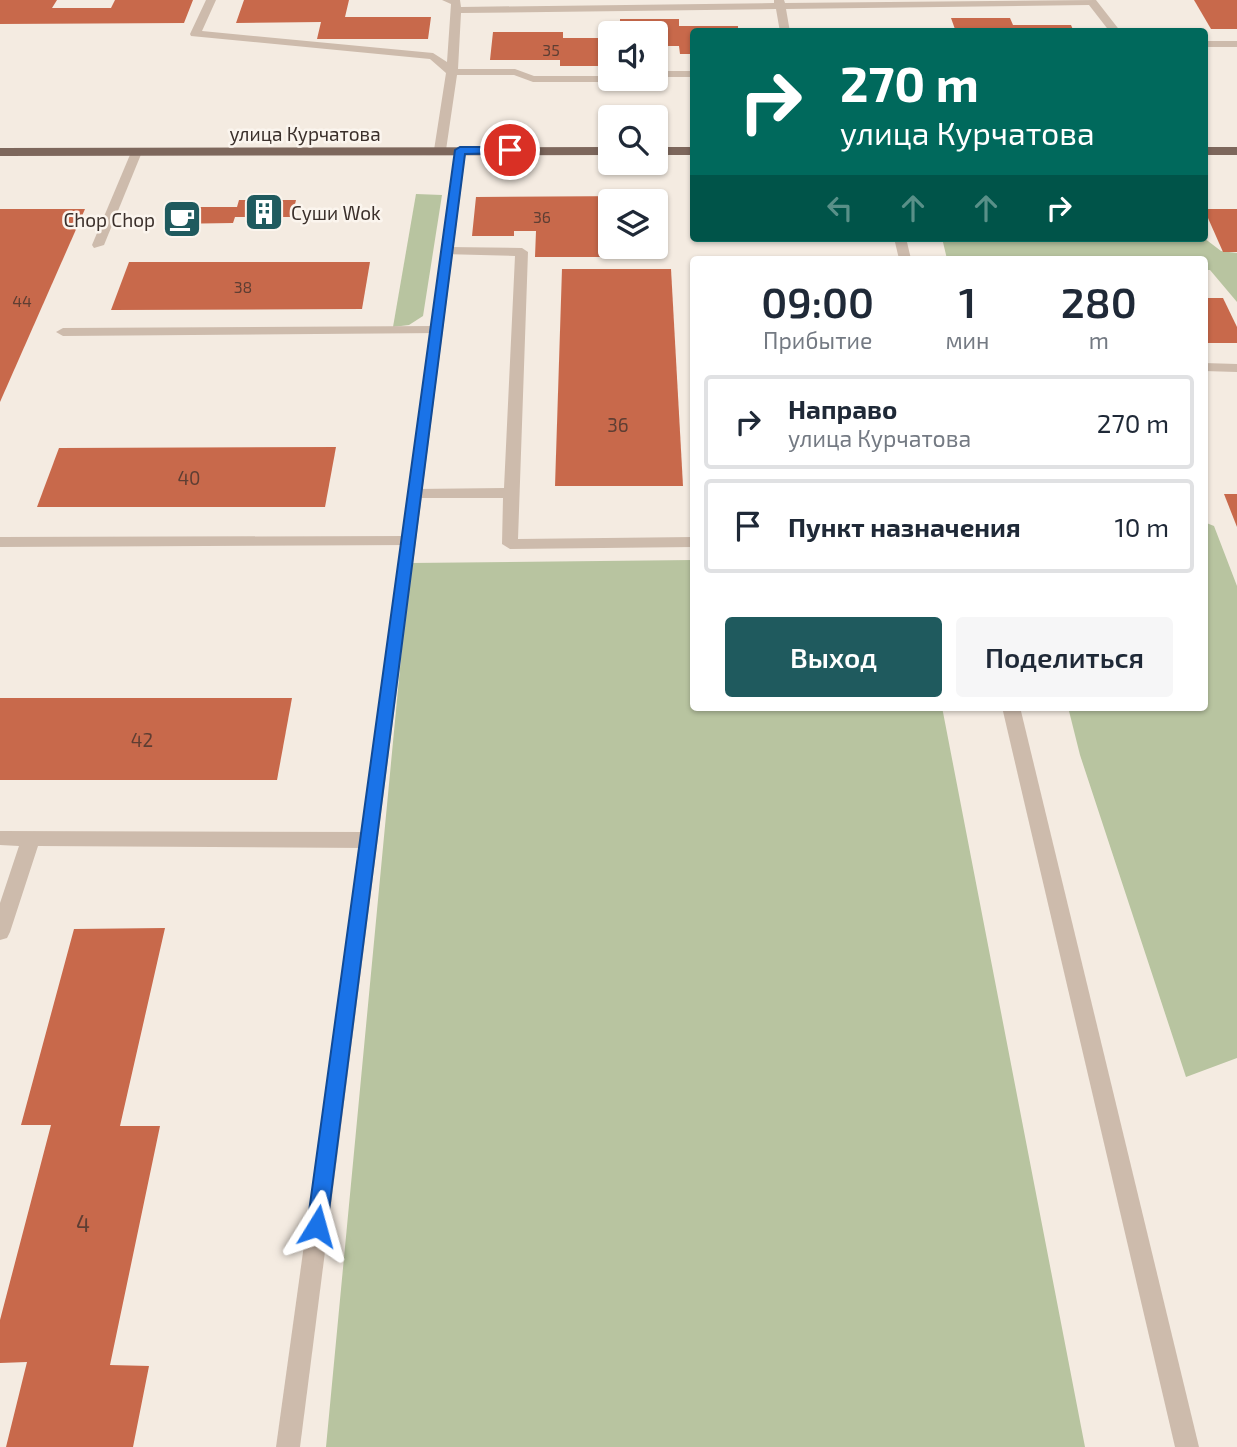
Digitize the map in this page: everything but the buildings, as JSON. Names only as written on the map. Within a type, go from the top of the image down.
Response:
[{"type":"main road","name":"улица Курчатова","points":[[0,152],[598,150]]},
{"type":"main road","points":[[668,150],[690,151]]},
{"type":"main road","points":[[1208,150],[1237,150]]},
{"type":"street","points":[[211,0],[195,34],[433,56],[452,72],[515,72],[533,79],[598,79]]},
{"type":"street","points":[[440,150],[452,72],[456,2],[447,0]]},
{"type":"street","points":[[455,10],[481,5],[1095,1],[1113,28]]},
{"type":"street","points":[[780,4],[784,28]]},
{"type":"street","points":[[1208,44],[1237,44]]},
{"type":"street","points":[[668,74],[690,74]]},
{"type":"street","points":[[288,1447],[460,150]]},
{"type":"street","points":[[98,245],[136,152]]},
{"type":"street","points":[[447,251],[522,252],[510,544],[690,542]]},
{"type":"street","points":[[63,332],[436,330]]},
{"type":"street","points":[[1208,367],[1237,368]]},
{"type":"street","points":[[415,494],[511,492]]},
{"type":"street","points":[[0,542],[408,541]]},
{"type":"street","points":[[1012,711],[1187,1447]]},
{"type":"street","points":[[0,838],[368,840]]},
{"type":"street","points":[[0,932],[32,838]]},
{"type":"green space","points":[[416,194],[442,195],[423,316],[409,325],[393,327]]},
{"type":"green space","points":[[1208,241],[1221,251],[1237,253],[1237,302],[1208,270],[1208,256],[946,256],[943,242]]},
{"type":"green space","points":[[1208,524],[1214,526],[1237,586],[1237,1058],[1186,1077],[1080,755],[1069,711],[1208,711]]},
{"type":"green space","points":[[690,560],[690,711],[943,711],[1085,1447],[326,1447],[410,563]]},
{"type":"place","name":"Суши Wok","points":[[264,212]]},
{"type":"place","name":"Chop Chop","points":[[182,219]]},
{"type":"route","points":[[317,1226],[460,150],[510,150]]}]
